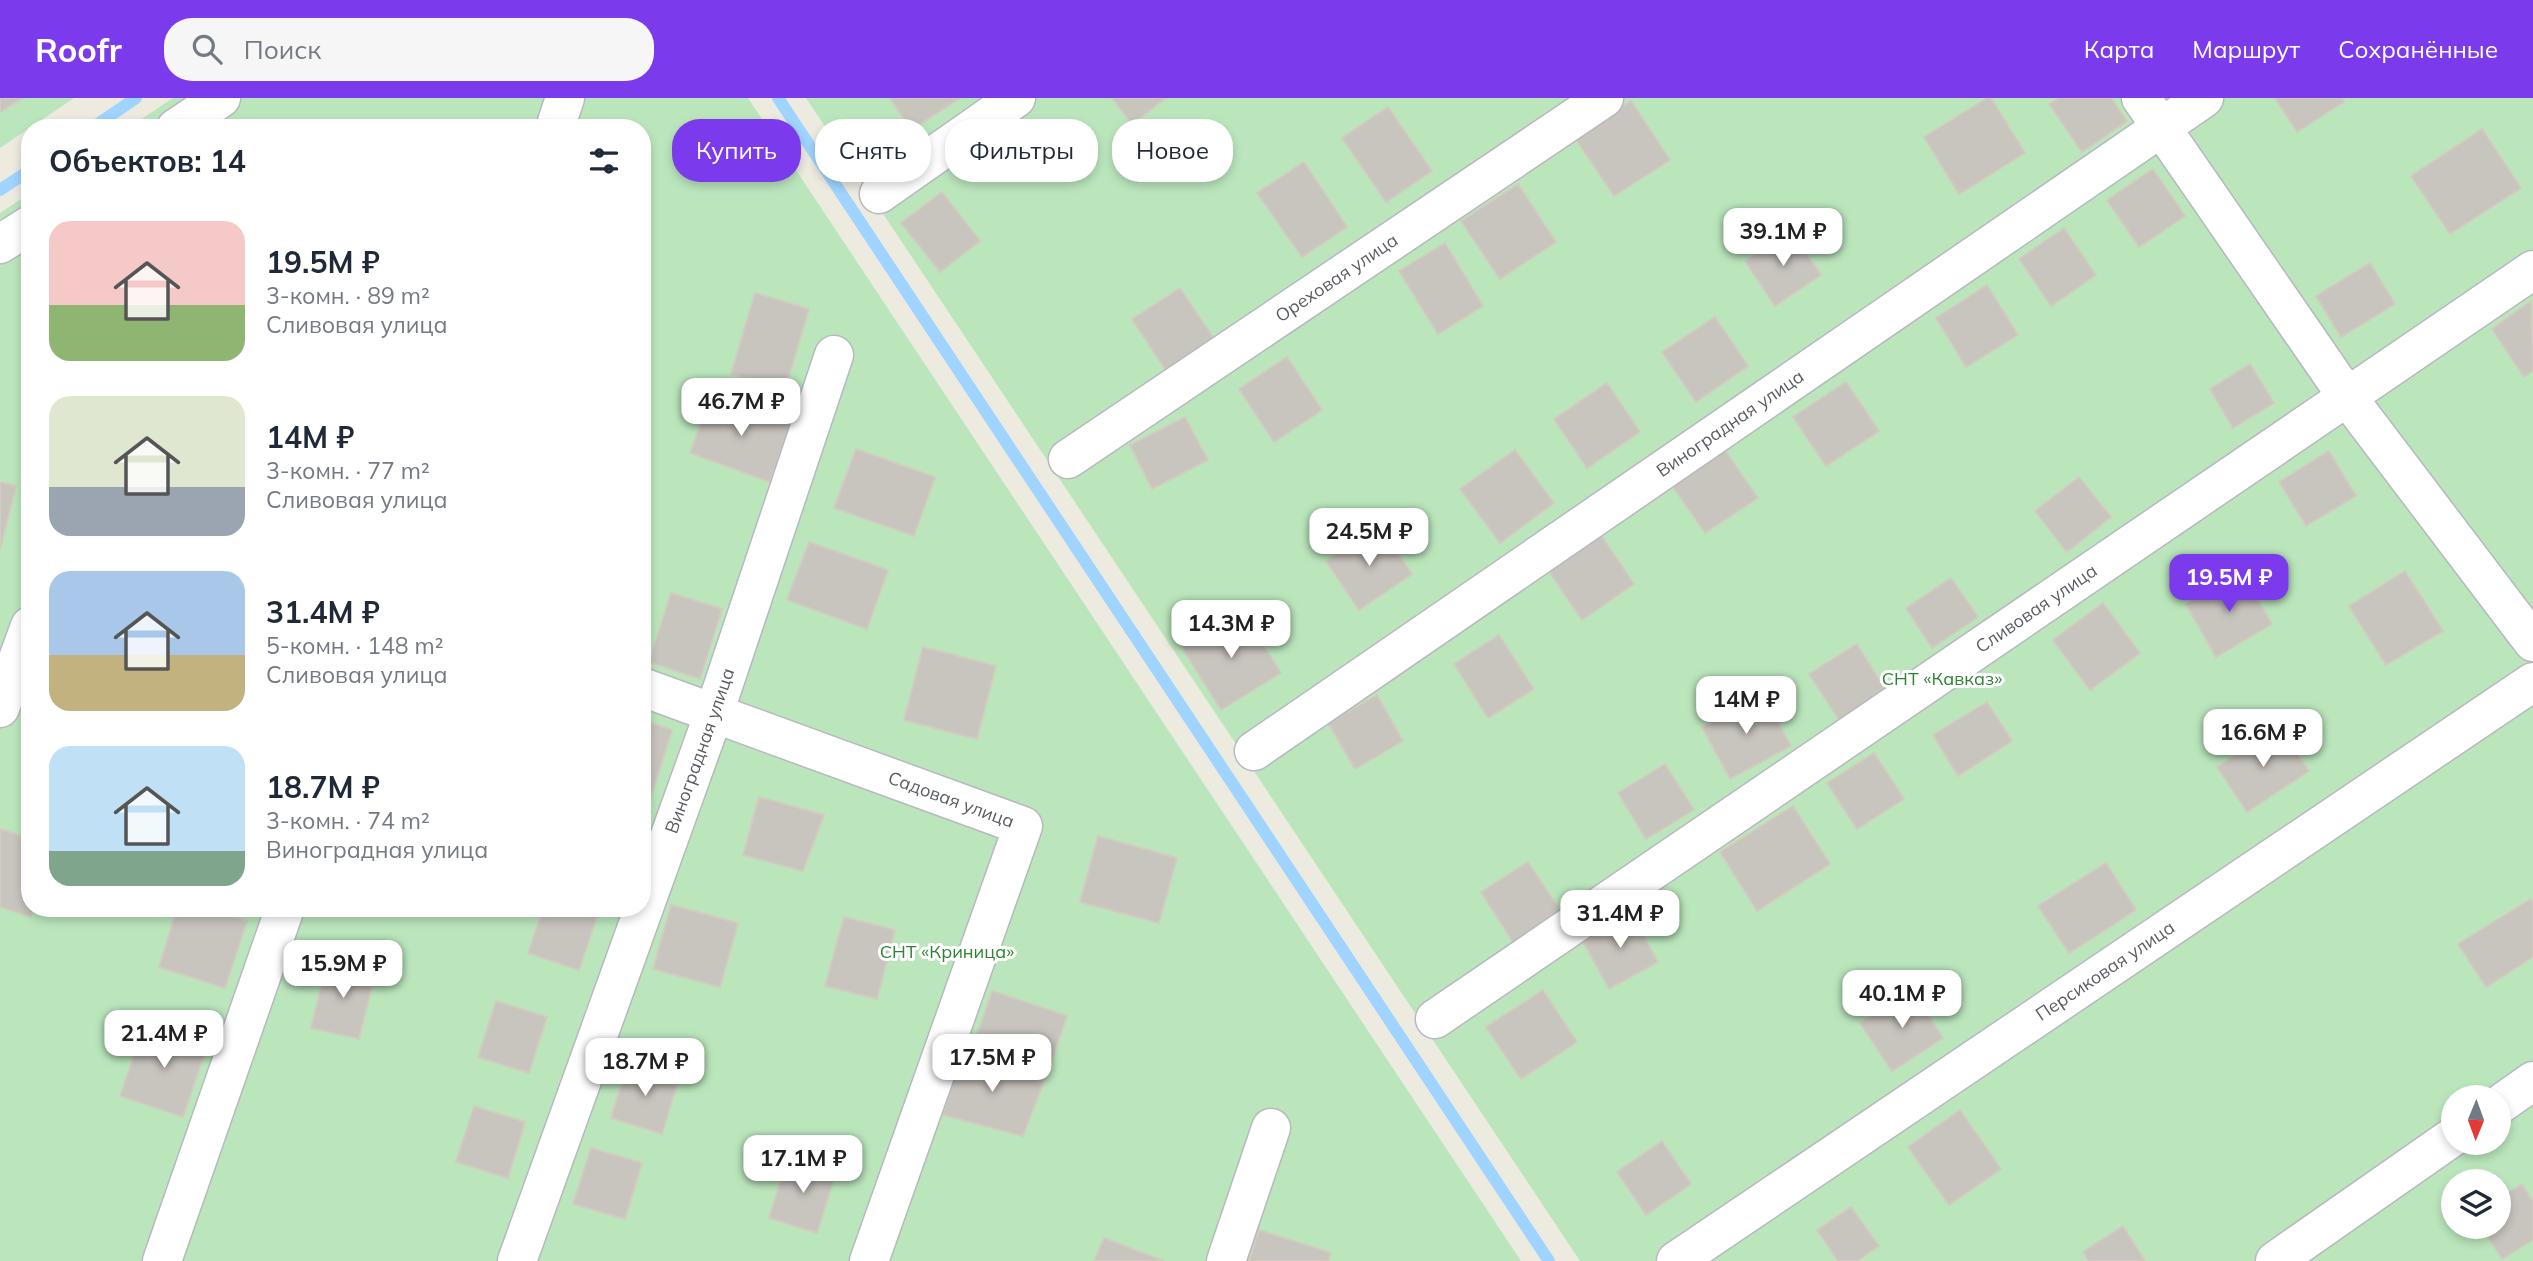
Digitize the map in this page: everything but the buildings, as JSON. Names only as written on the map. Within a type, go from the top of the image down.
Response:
[{"type":"street","points":[[558,119],[565,98]]},
{"type":"street","points":[[879,194],[1016,98]]},
{"type":"street","name":"Ореховая улица","points":[[1068,459],[1604,98]]},
{"type":"street","name":"Виноградная улица","points":[[1254,751],[2152,113],[2204,98]]},
{"type":"street","points":[[2152,113],[2348,398],[2533,642]]},
{"type":"street","points":[[0,244],[21,231]]},
{"type":"street","name":"Сливовая улица","points":[[1435,1020],[2533,270]]},
{"type":"street","name":"Виноградная улица","points":[[651,888],[714,713],[834,355]]},
{"type":"street","points":[[0,708],[21,651]]},
{"type":"street","name":"Персиковая улица","points":[[1676,1261],[2533,682]]},
{"type":"street","name":"Садовая улица","points":[[651,690],[1023,826],[869,1261]]},
{"type":"street","points":[[162,1261],[282,917]]},
{"type":"street","name":"Виноградная улица","points":[[517,1261],[641,917]]},
{"type":"street","points":[[2511,1097],[2533,1081]]},
{"type":"street","points":[[1226,1261],[1271,1128]]},
{"type":"street","points":[[2275,1261],[2441,1145]]},
{"type":"green space","points":[[0,98],[74,98],[43,119],[21,119],[21,134],[0,148]]},
{"type":"green space","name":"СНТ «Криница»","points":[[173,98],[748,98],[762,119],[672,119],[672,182],[801,182],[801,178],[1521,1261],[0,1261],[0,213],[21,199],[21,917],[651,917],[651,119],[142,119]]},
{"type":"green space","name":"СНТ «Кавказ»","points":[[806,98],[2533,98],[2533,1261],[1580,1261],[862,182],[931,182],[931,119],[820,119]]},
{"type":"waterway","points":[[105,119],[136,98]]},
{"type":"waterway","points":[[778,98],[1549,1261]]},
{"type":"waterway","points":[[0,190],[21,176]]}]
